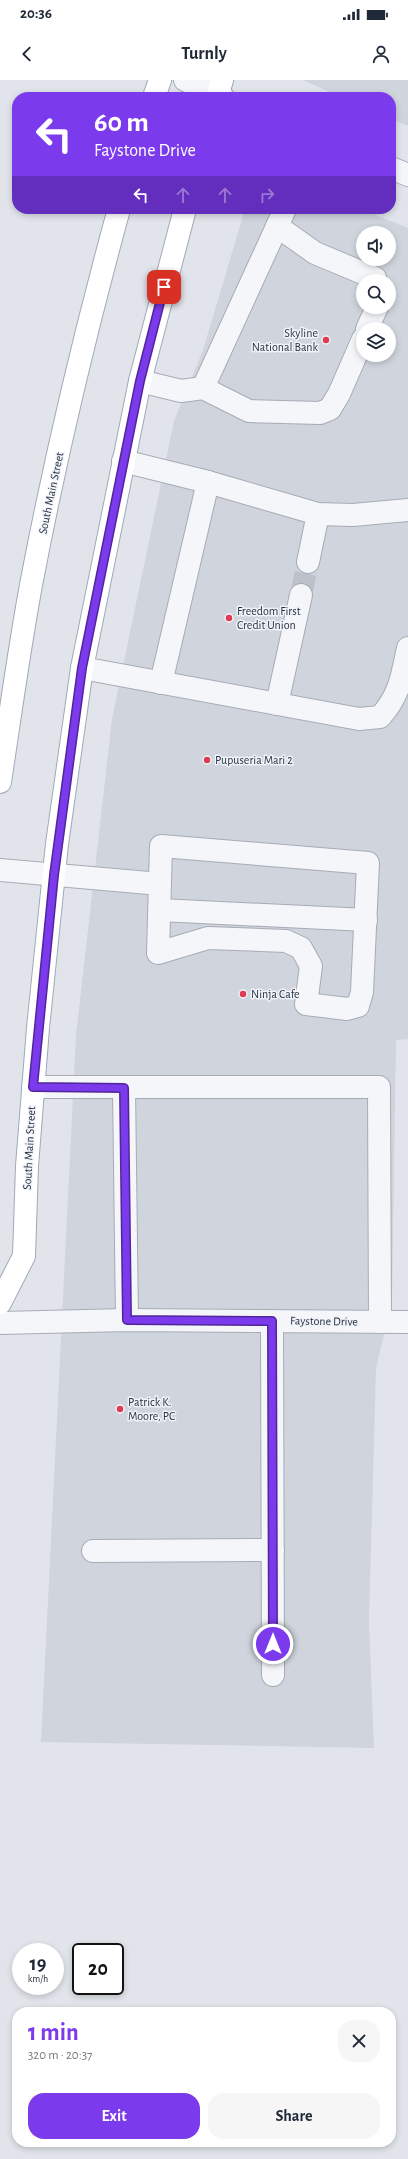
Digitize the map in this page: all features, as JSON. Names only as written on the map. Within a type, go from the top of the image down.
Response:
[{"type":"main road","points":[[156,92],[160,80]]},
{"type":"main road","name":"South Main Street","points":[[0,782],[19,659],[39,545],[79,363],[118,214]]},
{"type":"main road","name":"South Main Street","points":[[0,1303],[24,1256],[27,1166],[33,1087],[54,875],[82,668],[140,381],[184,214]]},
{"type":"street","points":[[185,80],[220,92]]},
{"type":"street","points":[[396,170],[408,175]]},
{"type":"street","points":[[203,388],[281,218],[315,253],[365,274]]},
{"type":"street","points":[[140,381],[182,391],[203,388],[249,412],[320,413],[330,409],[356,354]]},
{"type":"street","points":[[123,461],[208,482],[318,514],[353,515],[408,510]]},
{"type":"street","points":[[161,683],[208,482]]},
{"type":"street","points":[[308,562],[318,514]]},
{"type":"street","points":[[277,704],[301,595]]},
{"type":"street","points":[[82,668],[359,719],[380,717],[392,704],[401,686],[408,648]]},
{"type":"street","points":[[161,846],[368,862],[362,992],[358,1006],[347,1009],[306,1004],[311,966],[301,948],[286,941],[208,938],[158,953],[160,884],[161,846]]},
{"type":"street","points":[[0,870],[160,884]]},
{"type":"street","points":[[160,910],[366,920]]},
{"type":"street","points":[[33,1087],[378,1087],[380,1322]]},
{"type":"street","points":[[124,1088],[127,1320]]},
{"type":"street","name":"Faystone Drive","points":[[0,1323],[127,1320],[408,1322]]},
{"type":"street","points":[[272,1321],[273,1675]]},
{"type":"street","points":[[93,1551],[273,1550]]},
{"type":"shaded area","points":[[303,80],[408,80],[408,126],[396,121],[396,92],[329,92]]},
{"type":"shaded area","points":[[244,214],[373,214],[408,228],[408,1039],[396,1040],[392,1302],[376,1368],[369,1621],[374,1748],[41,1742],[76,1035],[112,719],[174,421],[203,350]]},
{"type":"tunnel","points":[[301,595],[308,562]]},
{"type":"place","name":"Skyline National Bank","points":[[326,340]]},
{"type":"place","name":"Freedom First Credit Union","points":[[229,618]]},
{"type":"place","name":"Pupuseria Mari 2","points":[[207,760]]},
{"type":"place","name":"Ninja Cafe","points":[[243,994]]},
{"type":"place","name":"Patrick K. Moore, PC","points":[[120,1409]]},
{"type":"route","points":[[164,287],[140,381],[82,668],[57,844],[33,1087],[124,1088],[127,1320],[272,1321],[273,1644]]}]
